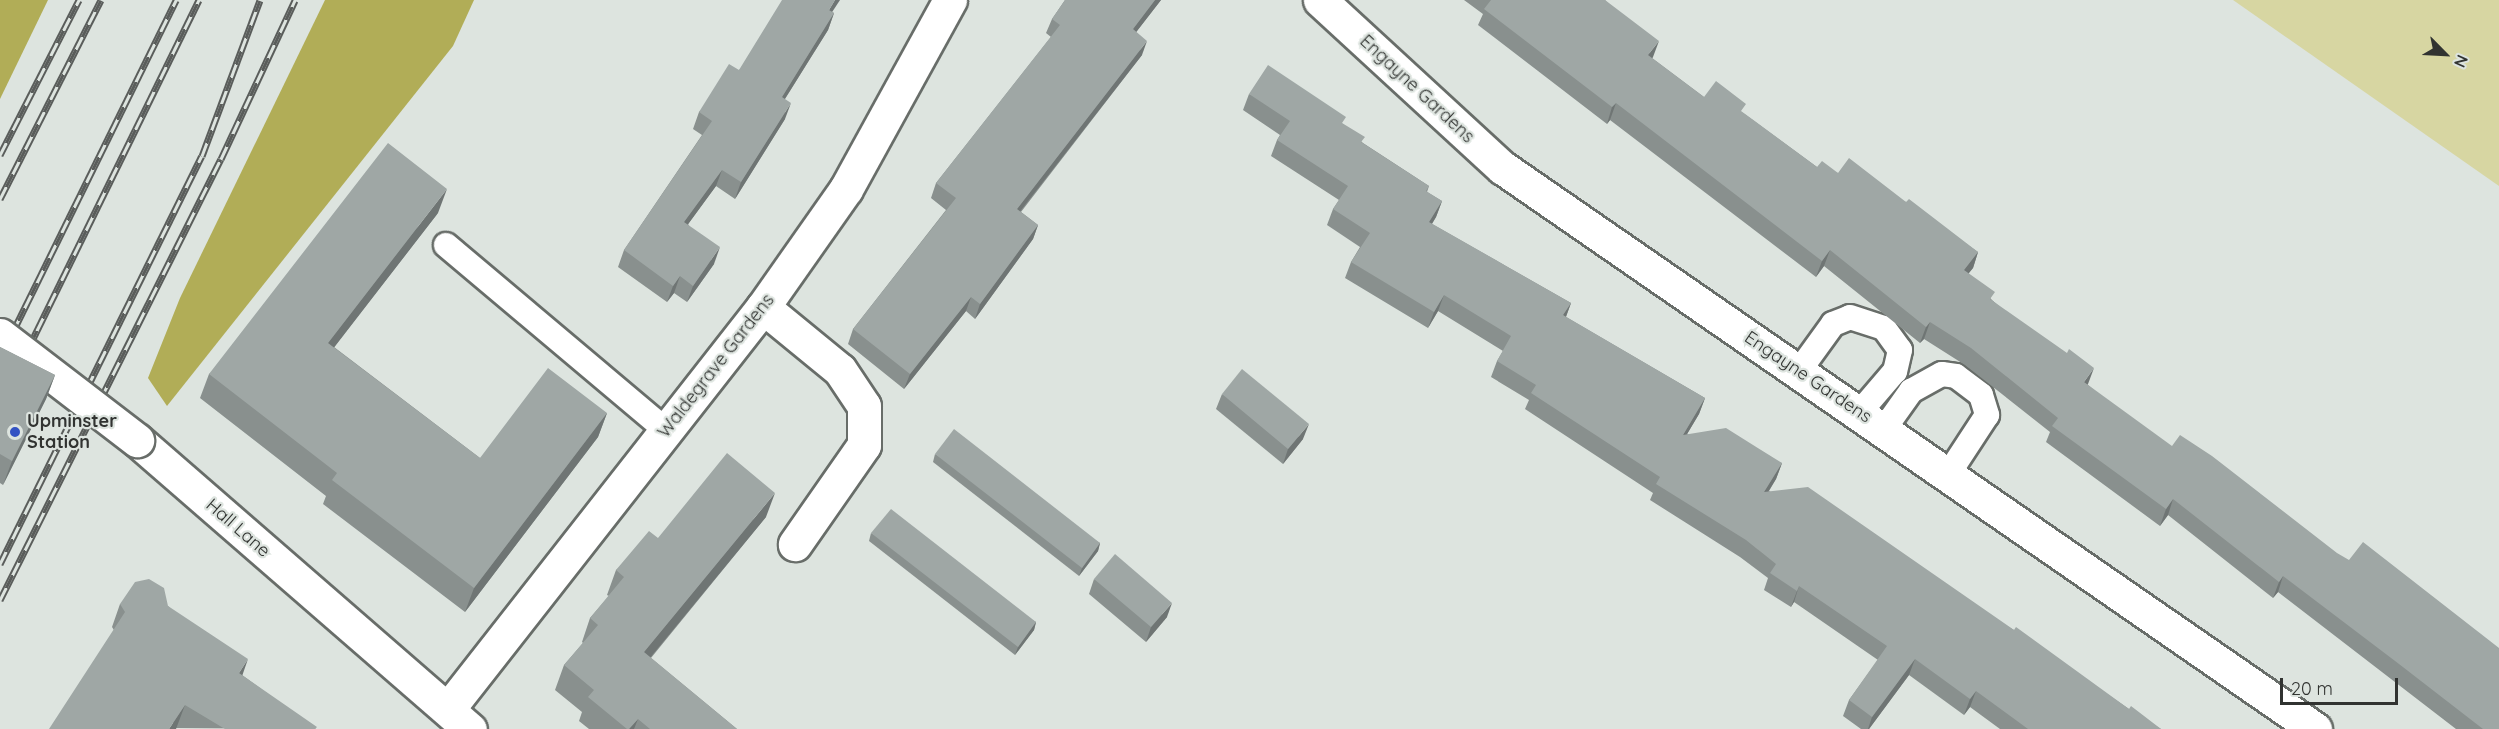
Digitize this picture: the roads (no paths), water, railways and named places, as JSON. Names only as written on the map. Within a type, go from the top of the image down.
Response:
[{"type":"street","name":"Waldegrave Gardens","points":[[459,719],[666,430],[763,307],[846,189],[950,0]]},
{"type":"street","name":"Engayne Gardens","points":[[1320,0],[1503,168],[1949,473],[2315,729]]},
{"type":"street","points":[[763,307],[840,369],[864,406],[864,445],[795,544]]},
{"type":"street","name":"Hall Lane","points":[[0,335],[137,440],[459,719]]},
{"type":"lane","points":[[446,245],[666,430]]},
{"type":"lane","points":[[1799,371],[1833,324],[1850,317],[1884,328],[1900,350],[1895,371],[1872,421]]},
{"type":"lane","points":[[1872,421],[1911,392],[1942,374],[1956,376],[1981,395],[1987,415],[1949,473]]},
{"type":"railway","points":[[0,155],[79,0]]},
{"type":"railway","points":[[0,199],[101,0]]},
{"type":"railway","points":[[0,358],[176,0]]},
{"type":"railway","points":[[0,406],[199,0]]},
{"type":"railway","points":[[0,564],[202,156],[260,0]]},
{"type":"railway","points":[[0,600],[221,159],[295,0]]},
{"type":"place","name":"Upminster Station","points":[[15,432]]}]
